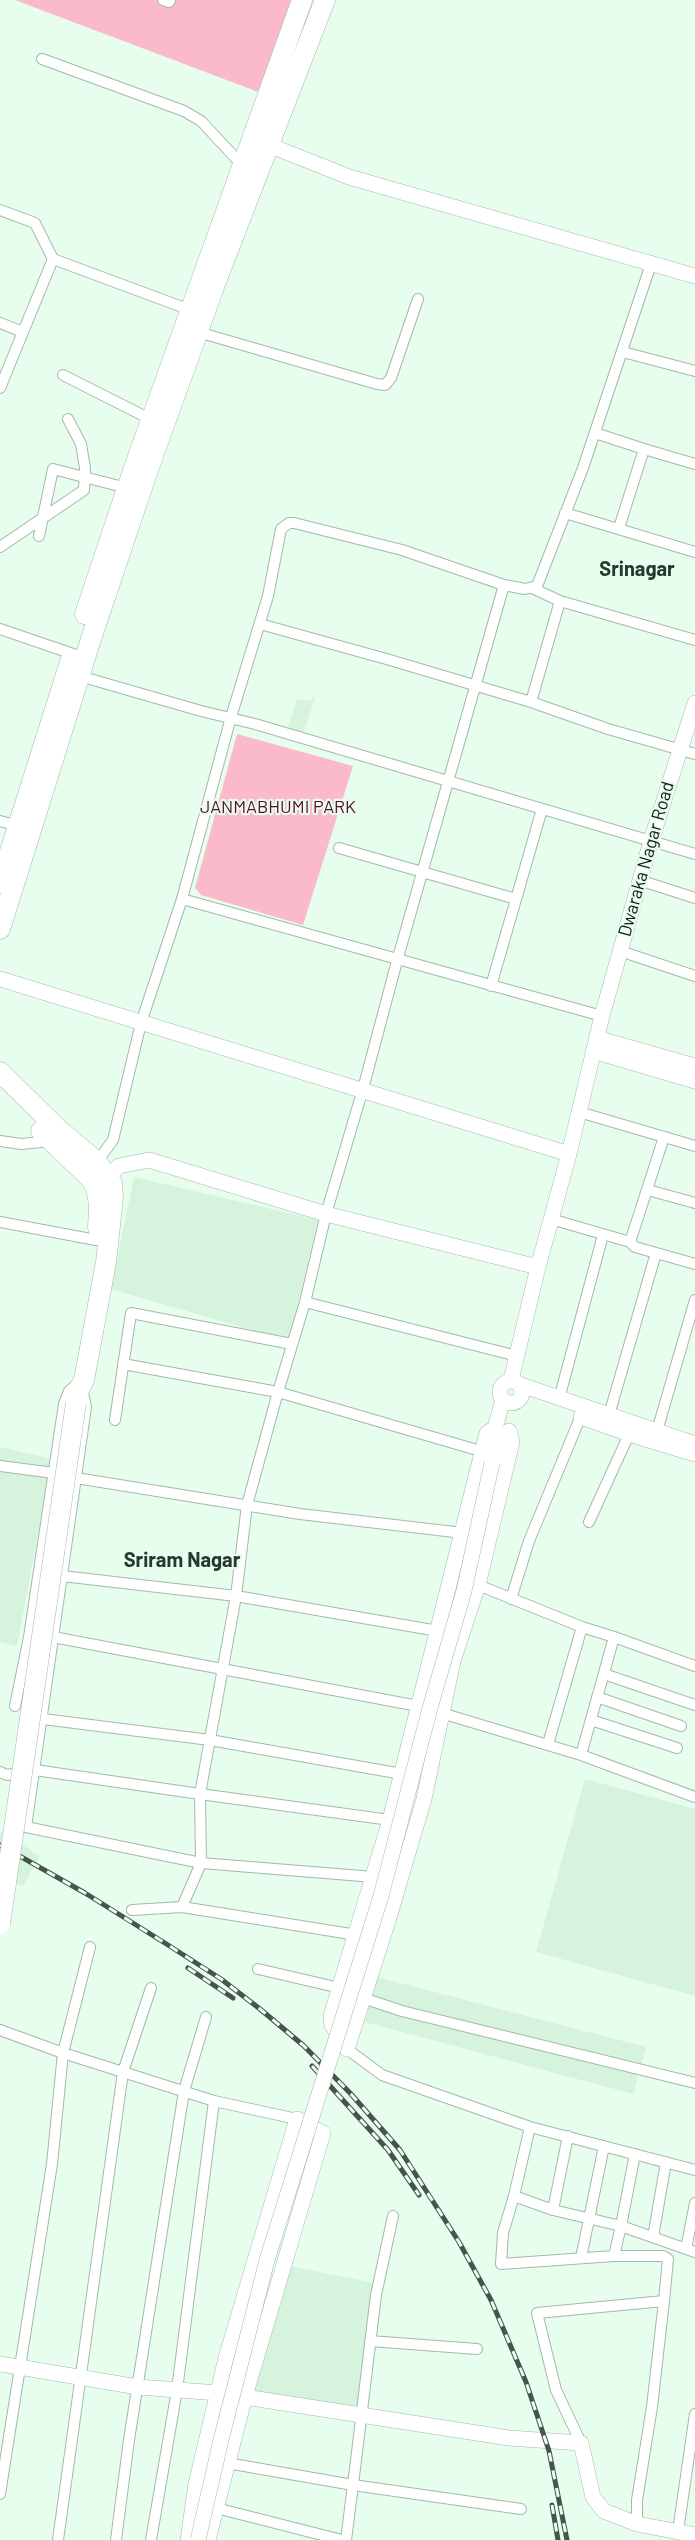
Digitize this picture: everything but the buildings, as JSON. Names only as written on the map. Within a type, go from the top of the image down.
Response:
[{"type":"highway","points":[[0,930],[127,488],[152,420],[197,319],[261,142],[302,0]]},
{"type":"highway","points":[[0,883],[9,824],[76,665],[144,482],[197,319],[242,165],[261,142],[325,0]]},
{"type":"highway","points":[[0,1072],[113,1190],[112,1218],[89,1356],[78,1391]]},
{"type":"highway","points":[[0,1092],[91,1179],[101,1175]]},
{"type":"highway","points":[[0,1924],[78,1391],[99,1218],[101,1175]]},
{"type":"street","points":[[164,0],[170,2],[170,0]]},
{"type":"street","points":[[42,59],[184,111],[201,121],[242,165]]},
{"type":"street","points":[[261,142],[349,177],[695,276]]},
{"type":"street","points":[[0,210],[35,223],[53,259],[197,319],[385,385],[391,378],[418,299]]},
{"type":"street","points":[[1,390],[53,259]]},
{"type":"street","points":[[532,588],[537,585],[566,513],[623,352],[651,264]]},
{"type":"street","points":[[0,323],[23,332]]},
{"type":"street","points":[[623,352],[695,372]]},
{"type":"street","points":[[63,375],[152,420]]},
{"type":"street","points":[[0,547],[84,490],[85,477],[81,444],[68,419]]},
{"type":"street","points":[[595,433],[695,464]]},
{"type":"street","points":[[619,528],[644,449]]},
{"type":"street","points":[[39,536],[53,469],[127,488]]},
{"type":"street","points":[[566,513],[695,552]]},
{"type":"street","points":[[101,1175],[113,1140],[141,1023],[182,899],[231,717],[260,624],[281,529],[289,523],[402,550],[504,585],[532,588],[560,601],[695,640]]},
{"type":"street","points":[[182,1907],[201,1863],[200,1794],[236,1596],[247,1505],[305,1302],[326,1214],[504,585]]},
{"type":"street","points":[[531,702],[560,601]]},
{"type":"street","points":[[260,624],[531,702],[608,729],[695,754]]},
{"type":"street","points":[[0,629],[76,665],[201,711],[231,717],[695,854]]},
{"type":"street","name":"Dwaraka Nagar Road","points":[[501,1433],[515,1393],[517,1356],[538,1267],[569,1154],[594,1045],[639,880],[695,703]]},
{"type":"street","points":[[490,986],[542,809]]},
{"type":"street","points":[[339,848],[516,899]]},
{"type":"street","points":[[639,880],[695,898]]},
{"type":"street","points":[[182,899],[397,961],[602,1016]]},
{"type":"street","points":[[620,951],[695,976]]},
{"type":"street","points":[[0,979],[569,1154]]},
{"type":"street","points":[[594,1045],[695,1066]]},
{"type":"street","points":[[594,1045],[695,1081]]},
{"type":"street","points":[[579,1112],[695,1146]]},
{"type":"street","points":[[630,1242],[664,1137]]},
{"type":"street","points":[[0,1141],[21,1144],[52,1142]]},
{"type":"street","points":[[101,1175],[119,1166],[149,1160],[326,1214],[538,1267]]},
{"type":"street","points":[[648,1190],[695,1203]]},
{"type":"street","points":[[551,1219],[695,1264]]},
{"type":"street","points":[[0,1222],[96,1240]]},
{"type":"street","points":[[559,1400],[603,1235]]},
{"type":"street","points":[[609,1415],[656,1253]]},
{"type":"street","points":[[657,1431],[695,1300]]},
{"type":"street","points":[[305,1302],[517,1356]]},
{"type":"street","points":[[115,1420],[131,1313],[292,1344]]},
{"type":"street","points":[[123,1364],[278,1392],[488,1458]]},
{"type":"street","points":[[15,1706],[29,1636],[64,1404],[69,1391],[78,1391],[87,1407],[26,1827],[201,1863],[374,1877]]},
{"type":"street","points":[[515,1393],[559,1400],[583,1412],[609,1415],[631,1429],[657,1431],[695,1444]]},
{"type":"street","points":[[515,1393],[583,1412],[695,1454]]},
{"type":"street","points":[[511,1599],[529,1541],[583,1412]]},
{"type":"street","points":[[589,1522],[631,1429]]},
{"type":"street","points":[[350,2053],[363,1998],[424,1799],[453,1662],[478,1585],[513,1442],[501,1433],[488,1458],[463,1533],[390,1820],[330,2020],[350,2053],[382,2075],[530,2127],[695,2170]]},
{"type":"street","points":[[198,2540],[267,2260],[378,1906],[430,1708],[464,1592],[488,1458]]},
{"type":"street","points":[[0,1466],[54,1473]]},
{"type":"street","points":[[76,1478],[372,1524],[463,1533]]},
{"type":"street","points":[[62,1576],[236,1596],[438,1631]]},
{"type":"street","points":[[478,1585],[582,1627],[695,1666]]},
{"type":"street","points":[[548,1744],[582,1627]]},
{"type":"street","points":[[53,1637],[418,1706],[548,1744],[695,1797]]},
{"type":"street","points":[[581,1755],[614,1637]]},
{"type":"street","points":[[604,1674],[695,1705]]},
{"type":"street","points":[[597,1697],[681,1726]]},
{"type":"street","points":[[43,1719],[210,1740],[402,1774]]},
{"type":"street","points":[[591,1720],[677,1748]]},
{"type":"street","points":[[0,1772],[7,1775],[35,1770],[390,1820]]},
{"type":"street","points":[[132,1910],[182,1907],[357,1935]]},
{"type":"street","points":[[0,2494],[52,2164],[63,2053],[90,1947]]},
{"type":"street","points":[[258,1969],[340,1988]]},
{"type":"street","points":[[58,2540],[123,2072],[151,1988]]},
{"type":"street","points":[[363,1998],[402,2011],[695,2083]]},
{"type":"street","points":[[116,2540],[184,2091],[206,2017]]},
{"type":"street","points":[[0,2030],[63,2053],[213,2101],[297,2119],[323,2133],[245,2396],[208,2540]]},
{"type":"street","points":[[151,2540],[177,2390],[213,2101]]},
{"type":"street","points":[[188,2540],[196,2484],[226,2358],[297,2119]]},
{"type":"street","points":[[530,2127],[503,2234],[501,2264],[614,2256],[663,2256],[668,2259],[652,2407],[637,2500],[637,2524]]},
{"type":"street","points":[[553,2210],[568,2136]]},
{"type":"street","points":[[581,2258],[604,2146]]},
{"type":"street","points":[[614,2256],[635,2154]]},
{"type":"street","points":[[653,2237],[666,2162]]},
{"type":"street","points":[[514,2196],[553,2210],[621,2226],[691,2250],[695,2203]]},
{"type":"street","points":[[216,2508],[344,2540],[353,2485],[376,2295],[393,2216]]},
{"type":"street","points":[[664,2301],[537,2313],[556,2390],[581,2443],[593,2498],[604,2511],[637,2524],[695,2535]]},
{"type":"street","points":[[370,2341],[477,2349]]},
{"type":"street","points":[[0,2364],[138,2387],[219,2392],[508,2438],[581,2443]]},
{"type":"street","points":[[678,2531],[695,2414]]},
{"type":"street","points":[[227,2463],[353,2485],[521,2509]]},
{"type":"shaded area","points":[[313,697],[315,698],[304,732],[288,728],[297,699],[312,701]]},
{"type":"shaded area","points":[[134,1177],[318,1220],[289,1341],[111,1289]]},
{"type":"shaded area","points":[[0,1447],[52,1459],[17,1646],[0,1642]]},
{"type":"shaded area","points":[[585,1779],[695,1809],[695,1996],[536,1952]]},
{"type":"shaded area","points":[[0,1831],[40,1856],[23,1886],[0,1879]]},
{"type":"shaded area","points":[[377,1977],[646,2047],[633,2094],[365,2022]]},
{"type":"shaded area","points":[[289,2266],[374,2283],[357,2411],[249,2393]]},
{"type":"green space","points":[[15,0],[298,0],[261,93]]},
{"type":"green space","name":"JANMABHUMI PARK","points":[[237,734],[353,766],[303,925],[201,895],[195,888]]},
{"type":"railway","points":[[0,1845],[85,1893],[221,1979],[304,2046],[351,2094],[400,2150],[459,2242],[491,2300],[526,2382],[549,2451],[567,2540]]},
{"type":"railway","points":[[188,1968],[233,1998]]},
{"type":"railway","points":[[312,2066],[388,2150],[419,2195]]},
{"type":"railway","points":[[552,2505],[558,2540]]},
{"type":"district","name":"Srinagar","points":[[637,569]]},
{"type":"district","name":"Sriram Nagar","points":[[182,1560]]}]
